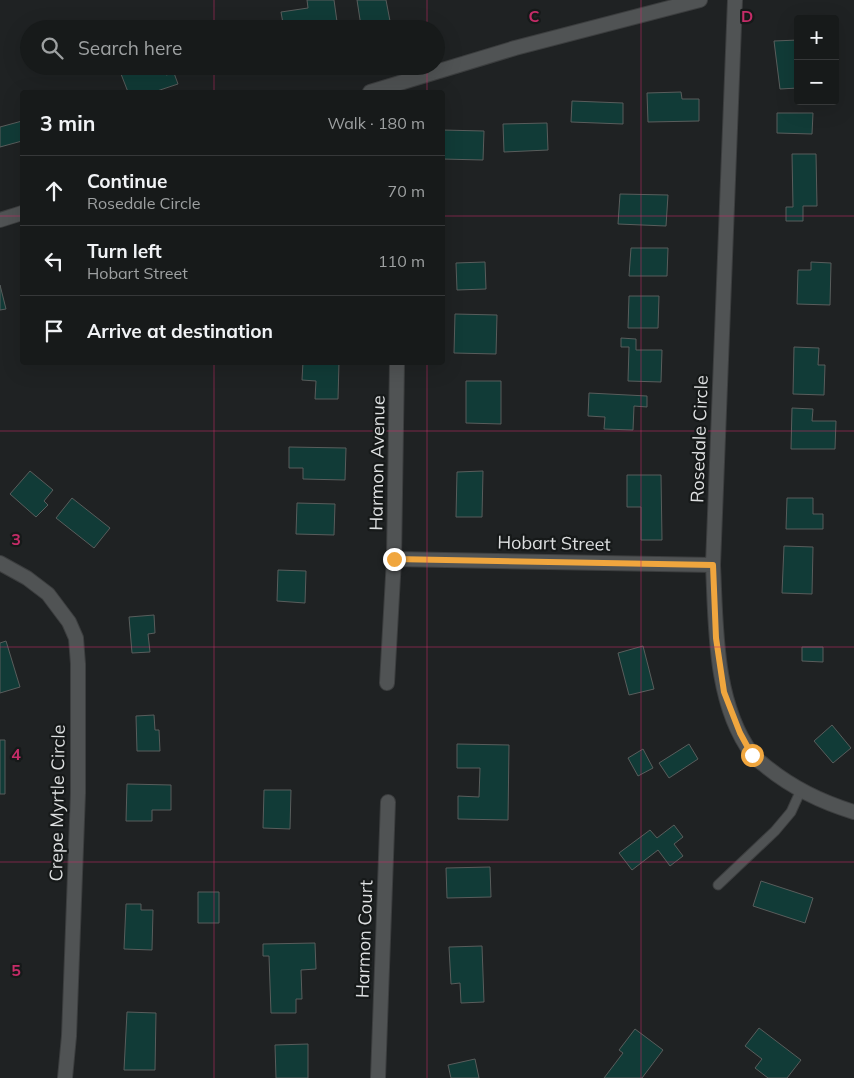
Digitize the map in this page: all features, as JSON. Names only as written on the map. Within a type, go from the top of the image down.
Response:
[{"type":"street","points":[[445,72],[515,48],[700,0]]},
{"type":"street","name":"Rosedale Circle","points":[[735,0],[713,565],[716,638],[724,692],[740,733],[752,755],[774,774],[801,790],[854,812]]},
{"type":"street","points":[[385,90],[400,88],[437,75]]},
{"type":"street","points":[[0,220],[20,214]]},
{"type":"street","name":"Harmon Avenue","points":[[388,683],[394,559],[397,365]]},
{"type":"street","name":"Hobart Street","points":[[394,559],[713,565]]},
{"type":"street","name":"Crepe Myrtle Circle","points":[[0,563],[28,578],[48,594],[69,622],[76,638],[78,664],[78,793],[69,1036],[65,1078]]},
{"type":"street","name":"Harmon Court","points":[[378,1078],[388,802]]},
{"type":"lane","points":[[718,885],[775,831],[791,812],[801,790]]},
{"type":"building","points":[[307,0],[334,0],[337,20],[282,20],[281,12],[308,8]]},
{"type":"building","points":[[357,0],[386,0],[390,20],[360,20]]},
{"type":"building","points":[[794,40],[794,88],[780,89],[774,41]]},
{"type":"building","points":[[121,75],[175,75],[178,84],[160,90],[127,90]]},
{"type":"building","points":[[681,92],[682,99],[699,99],[699,121],[648,122],[647,93]]},
{"type":"building","points":[[572,101],[623,103],[623,124],[571,122]]},
{"type":"building","points":[[777,113],[813,113],[812,134],[777,133]]},
{"type":"building","points":[[20,122],[20,142],[0,147],[0,127]]},
{"type":"building","points":[[547,123],[548,150],[504,152],[503,124]]},
{"type":"building","points":[[445,130],[484,131],[483,160],[445,159]]},
{"type":"building","points":[[792,154],[816,154],[817,206],[803,206],[803,221],[786,221],[786,207],[793,207]]},
{"type":"building","points":[[620,194],[668,195],[666,226],[618,224]]},
{"type":"building","points":[[631,248],[668,248],[667,276],[629,276]]},
{"type":"building","points":[[485,262],[486,289],[457,290],[456,263]]},
{"type":"building","points":[[811,262],[831,263],[830,305],[797,304],[798,270],[811,270]]},
{"type":"building","points":[[0,285],[6,309],[0,310]]},
{"type":"building","points":[[629,296],[659,296],[658,328],[628,328]]},
{"type":"building","points":[[455,314],[497,315],[496,354],[454,353]]},
{"type":"building","points":[[621,338],[636,339],[636,350],[662,350],[661,382],[628,381],[629,347],[621,347]]},
{"type":"building","points":[[794,347],[819,348],[818,365],[825,365],[824,395],[793,394]]},
{"type":"building","points":[[303,365],[339,365],[338,399],[315,399],[316,381],[302,380]]},
{"type":"building","points":[[466,381],[501,381],[501,424],[466,423]]},
{"type":"building","points":[[589,393],[647,396],[647,407],[634,406],[633,430],[604,429],[605,417],[588,416]]},
{"type":"building","points":[[792,408],[813,409],[812,421],[836,421],[835,449],[791,449]]},
{"type":"building","points":[[289,447],[346,448],[345,480],[303,479],[303,468],[289,468]]},
{"type":"building","points":[[30,471],[53,490],[44,501],[48,505],[36,517],[10,494]]},
{"type":"building","points":[[483,471],[482,517],[456,517],[457,472]]},
{"type":"building","points":[[627,475],[661,475],[662,540],[641,540],[641,507],[627,507]]},
{"type":"building","points":[[72,498],[110,528],[94,548],[56,518]]},
{"type":"building","points":[[787,498],[813,498],[813,514],[823,514],[823,529],[786,529]]},
{"type":"building","points":[[297,503],[335,504],[334,535],[296,534]]},
{"type":"building","points":[[784,546],[813,547],[812,594],[782,593]]},
{"type":"building","points":[[278,570],[306,571],[305,603],[277,601]]},
{"type":"building","points":[[154,615],[155,633],[148,634],[150,652],[132,653],[129,617]]},
{"type":"building","points":[[6,641],[20,687],[0,693],[0,643]]},
{"type":"building","points":[[643,646],[654,689],[629,695],[618,653]]},
{"type":"building","points":[[802,647],[823,647],[823,662],[802,661]]},
{"type":"building","points":[[154,715],[155,730],[159,730],[160,751],[137,751],[136,716]]},
{"type":"building","points":[[832,725],[851,748],[833,763],[814,741]]},
{"type":"building","points":[[0,740],[5,740],[5,794],[0,794]]},
{"type":"building","points":[[457,744],[509,745],[508,820],[458,819],[458,796],[479,797],[480,768],[457,768]]},
{"type":"building","points":[[689,744],[698,759],[669,778],[659,763]]},
{"type":"building","points":[[643,749],[653,768],[638,776],[628,758]]},
{"type":"building","points":[[127,784],[171,785],[171,810],[152,810],[152,821],[126,821]]},
{"type":"building","points":[[264,790],[291,790],[290,829],[263,828]]},
{"type":"building","points":[[674,825],[683,837],[674,844],[683,856],[670,866],[658,850],[632,870],[619,853],[650,830],[657,838]]},
{"type":"building","points":[[490,867],[491,897],[447,898],[446,868]]},
{"type":"building","points":[[761,881],[813,898],[805,923],[753,906]]},
{"type":"building","points":[[198,892],[219,892],[219,923],[198,923]]},
{"type":"building","points":[[126,904],[141,904],[141,910],[153,910],[152,950],[124,949]]},
{"type":"building","points":[[315,943],[316,969],[301,970],[302,999],[296,999],[296,1013],[271,1013],[269,956],[263,956],[263,944]]},
{"type":"building","points":[[482,946],[484,1002],[461,1003],[460,983],[451,984],[449,947]]},
{"type":"building","points":[[127,1012],[156,1013],[155,1070],[124,1070]]},
{"type":"building","points":[[759,1028],[801,1060],[787,1078],[768,1078],[755,1068],[762,1059],[745,1046]]},
{"type":"building","points":[[635,1029],[663,1050],[642,1078],[604,1078],[623,1053],[619,1050]]},
{"type":"building","points":[[308,1044],[308,1078],[276,1078],[275,1045]]},
{"type":"building","points":[[475,1059],[479,1078],[451,1078],[448,1065]]},
{"type":"route","points":[[394,559],[713,565],[716,638],[724,692],[740,733],[752,755]]}]
